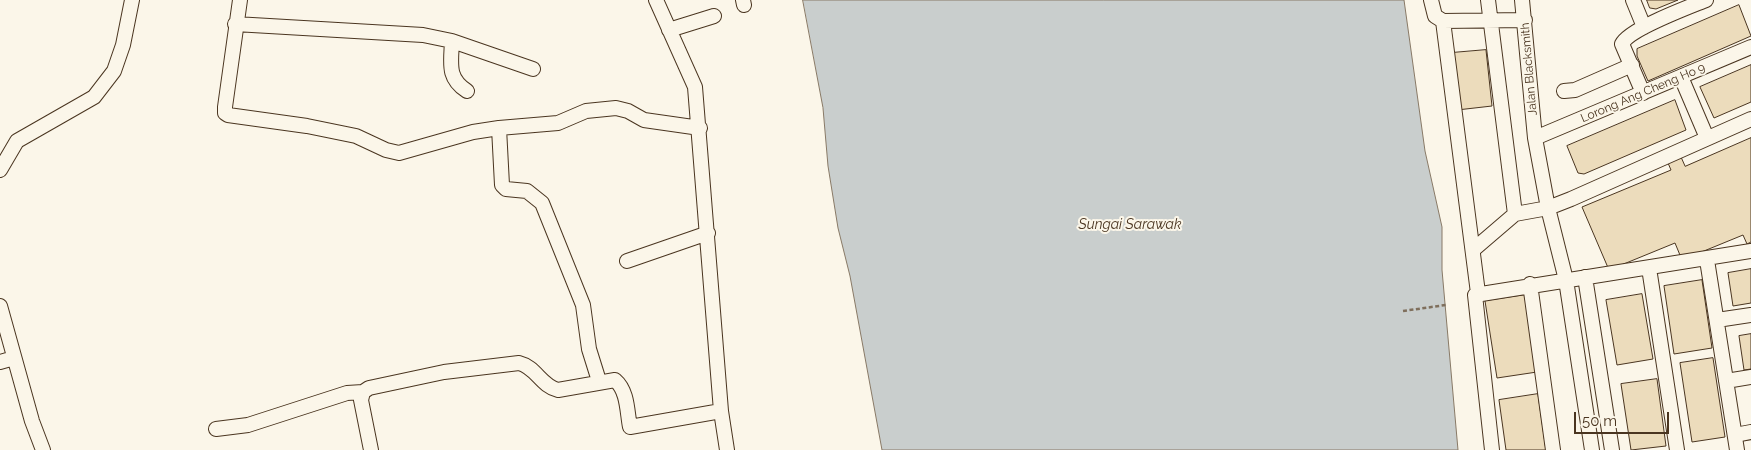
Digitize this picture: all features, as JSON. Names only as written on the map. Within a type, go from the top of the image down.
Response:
[{"type":"street","points":[[0,170],[17,141],[94,97],[114,71],[123,45],[132,0]]},
{"type":"street","points":[[240,0],[235,24],[225,107],[225,113],[228,115],[307,126],[356,136],[386,150],[399,153],[472,132],[558,123],[586,111],[616,108],[628,111],[644,120],[700,128]]},
{"type":"street","points":[[656,0],[695,87],[700,128],[702,180],[708,233],[721,411],[727,450]]},
{"type":"street","points":[[1431,0],[1435,16],[1443,21],[1525,20]]},
{"type":"street","points":[[1488,0],[1515,214]]},
{"type":"street","name":"Jalan Blacksmith","points":[[1522,0],[1535,138],[1548,208],[1566,280],[1592,450]]},
{"type":"street","points":[[1633,0],[1644,27]]},
{"type":"street","points":[[1643,92],[1622,44],[1624,40],[1644,27],[1703,1]]},
{"type":"street","points":[[669,30],[714,16]]},
{"type":"street","points":[[1443,21],[1478,293]]},
{"type":"street","points":[[235,24],[424,35],[452,41],[533,69]]},
{"type":"street","points":[[452,41],[451,62],[453,79],[467,91]]},
{"type":"street","name":"Lorong Ang Cheng Ho 9","points":[[1535,138],[1751,47]]},
{"type":"street","points":[[1564,90],[1575,90],[1632,65]]},
{"type":"street","points":[[1681,77],[1707,138]]},
{"type":"street","points":[[1473,250],[1515,214],[1548,208],[1751,119]]},
{"type":"street","points":[[499,128],[502,185],[506,189],[527,191],[542,203],[583,305],[589,349],[599,381]]},
{"type":"street","points":[[627,261],[708,233]]},
{"type":"street","points":[[1492,450],[1474,298],[1478,293],[1707,260],[1751,251]]},
{"type":"street","points":[[1707,260],[1737,450]]},
{"type":"street","points":[[1649,268],[1677,450]]},
{"type":"street","points":[[1585,277],[1612,450]]},
{"type":"street","points":[[1530,284],[1553,450]]},
{"type":"street","points":[[0,306],[32,421],[43,450]]},
{"type":"street","points":[[1717,320],[1751,315]]},
{"type":"street","points":[[0,362],[14,358]]},
{"type":"street","points":[[216,429],[248,425],[347,393],[363,392],[370,388],[444,372],[519,363],[528,365],[550,388],[558,390],[599,381],[615,380],[624,393],[630,428],[721,411]]},
{"type":"street","points":[[1726,381],[1751,377]]},
{"type":"street","points":[[363,392],[361,400],[371,450]]},
{"type":"street","points":[[1735,435],[1751,432]]},
{"type":"path","points":[[1403,310],[1446,305]]},
{"type":"water","name":"Sungai Sarawak","points":[[803,0],[1404,0],[1425,151],[1442,227],[1442,270],[1458,450],[882,450],[850,276],[838,228],[828,166],[823,108]]},
{"type":"building","points":[[1647,0],[1678,0],[1656,9],[1650,8]]},
{"type":"building","points":[[1739,5],[1751,36],[1648,81],[1637,56],[1637,49]]},
{"type":"building","points":[[1486,50],[1492,106],[1457,110],[1451,53]]},
{"type":"building","points":[[1751,65],[1751,102],[1714,118],[1700,87]]},
{"type":"building","points":[[1675,100],[1686,130],[1584,174],[1578,173],[1567,146]]},
{"type":"building","points":[[1751,138],[1751,242],[1747,244],[1743,235],[1682,260],[1675,243],[1609,270],[1582,207],[1671,170],[1668,163],[1681,157],[1685,166]]},
{"type":"building","points":[[1751,269],[1751,303],[1733,306],[1728,273]]},
{"type":"building","points":[[1702,280],[1712,348],[1674,354],[1664,286]]},
{"type":"building","points":[[1642,294],[1653,359],[1617,365],[1606,300]]},
{"type":"building","points":[[1525,295],[1537,372],[1497,378],[1485,301]]},
{"type":"building","points":[[1751,334],[1751,369],[1744,370],[1739,336]]},
{"type":"building","points":[[1713,358],[1725,437],[1692,442],[1680,363]]},
{"type":"building","points":[[1657,379],[1666,446],[1631,450],[1621,384]]},
{"type":"building","points":[[1538,394],[1546,450],[1506,450],[1499,400]]}]
